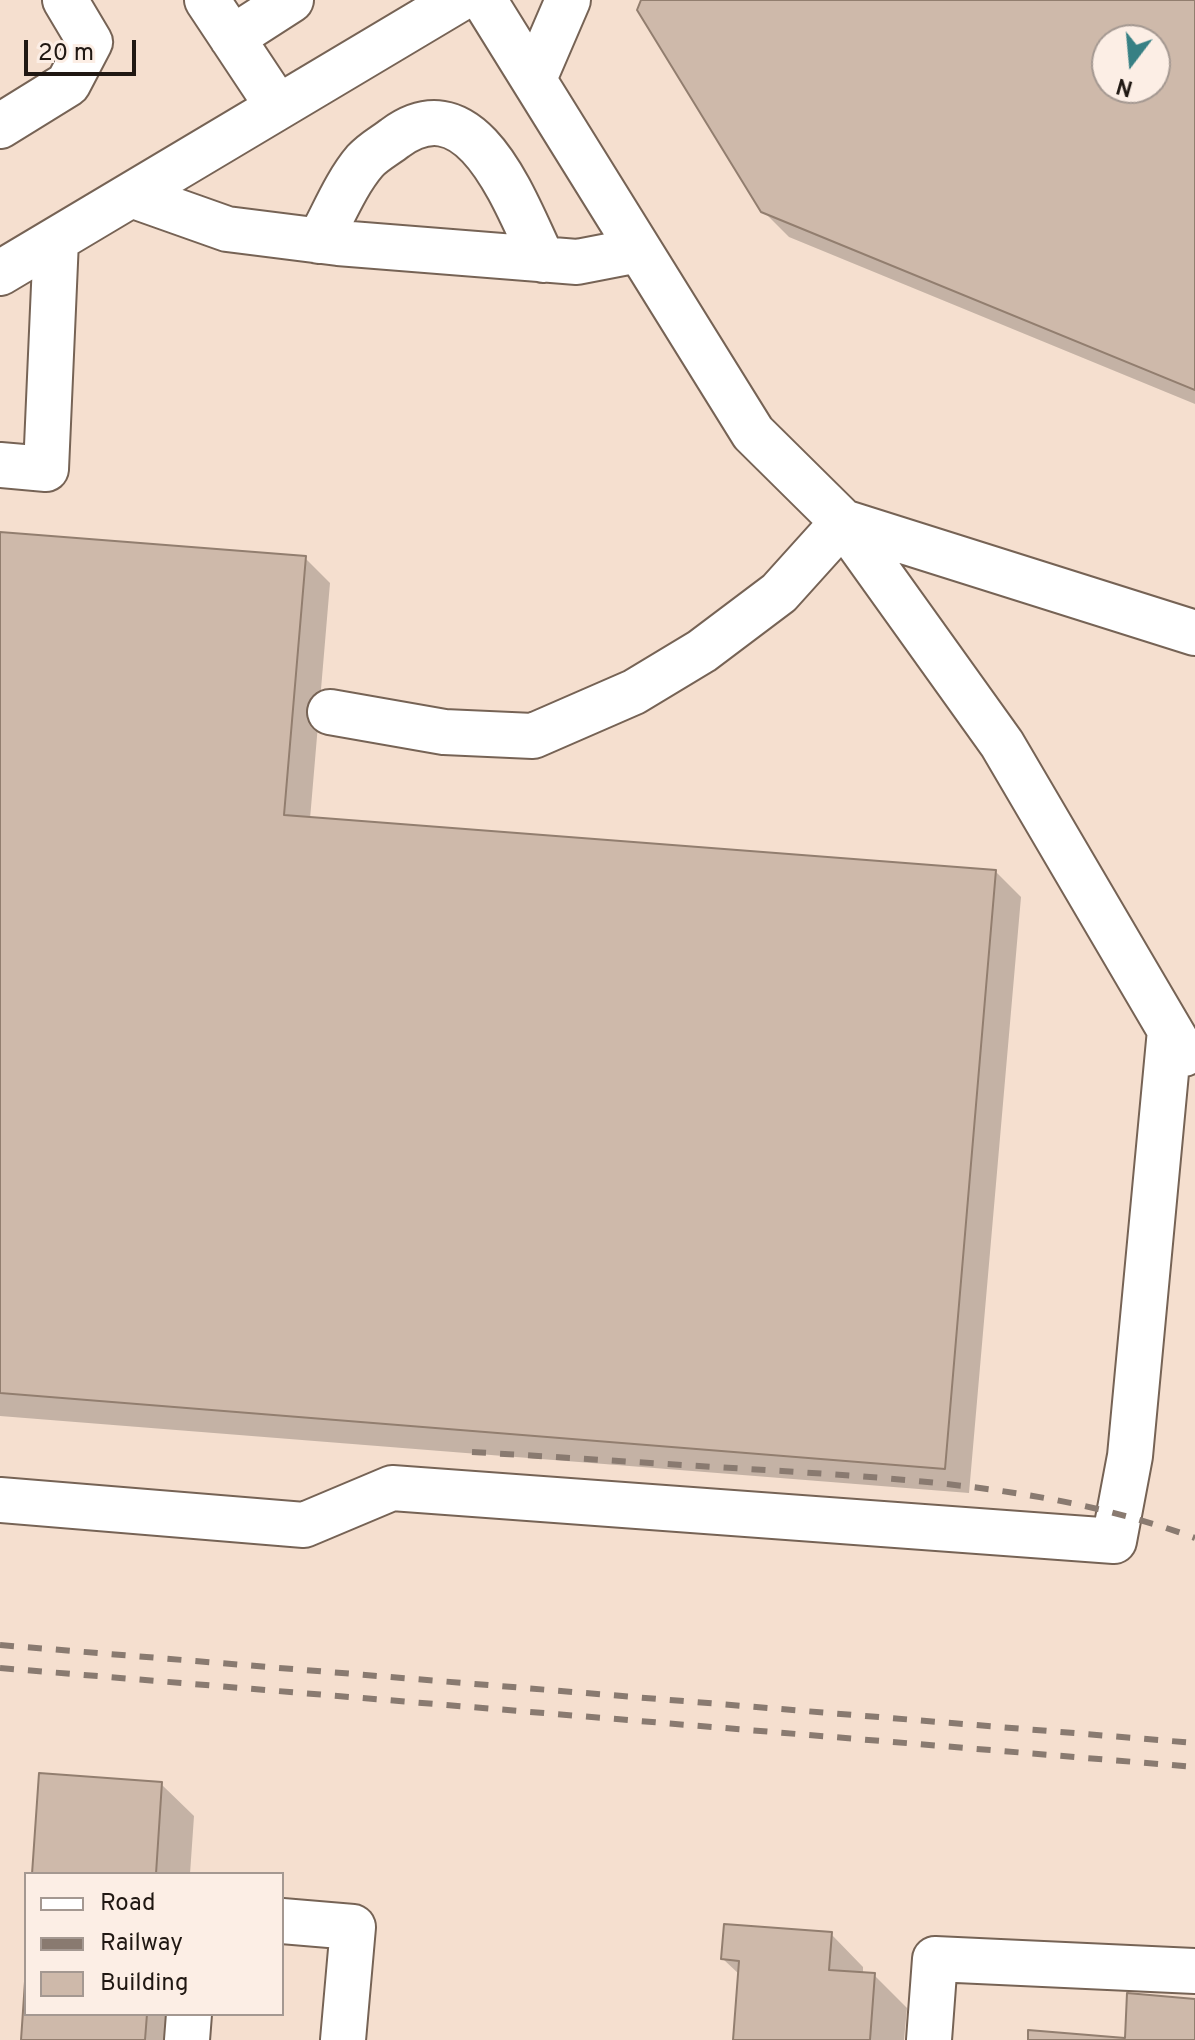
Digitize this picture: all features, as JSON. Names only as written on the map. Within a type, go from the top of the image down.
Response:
[{"type":"street","points":[[4,116],[68,84],[90,42],[65,0]]},
{"type":"street","points":[[207,0],[278,107]]},
{"type":"street","points":[[232,38],[291,0]]},
{"type":"street","points":[[0,273],[458,0]]},
{"type":"street","points":[[484,0],[753,433],[843,522],[1002,744],[1195,1073]]},
{"type":"street","points":[[534,79],[568,0]]},
{"type":"street","points":[[319,241],[366,160],[412,126],[439,121],[468,133],[498,171],[543,260]]},
{"type":"street","points":[[131,195],[227,229],[319,241],[577,262],[639,250]]},
{"type":"street","points":[[0,465],[46,469],[56,240]]},
{"type":"street","points":[[843,522],[1195,633]]},
{"type":"street","points":[[330,712],[444,732],[533,736],[634,692],[702,651],[779,593],[843,522]]},
{"type":"street","points":[[0,1500],[304,1525],[392,1488],[1114,1541],[1130,1456],[1170,1030]]},
{"type":"street","points":[[284,1921],[353,1927],[343,2040]]},
{"type":"street","points":[[929,2040],[935,1959],[1195,1971]]},
{"type":"street","points":[[187,2040],[189,2016]]},
{"type":"building","points":[[641,0],[1195,0],[1195,390],[761,212],[637,10]]},
{"type":"building","points":[[0,532],[306,556],[284,815],[996,870],[945,1469],[0,1393]]},
{"type":"building","points":[[39,1773],[162,1782],[156,1872],[32,1872]]},
{"type":"building","points":[[724,1924],[832,1932],[829,1970],[875,1973],[870,2040],[733,2040],[739,1961],[721,1959]]},
{"type":"building","points":[[1127,1993],[1195,1999],[1195,2040],[1028,2040],[1028,2030],[1125,2038]]},
{"type":"building","points":[[24,1996],[24,2016],[147,2016],[145,2040],[21,2040]]},
{"type":"railway","points":[[472,1452],[939,1483],[1094,1508],[1195,1538]]},
{"type":"railway","points":[[0,1645],[1195,1743]]},
{"type":"railway","points":[[0,1668],[1195,1767]]}]
